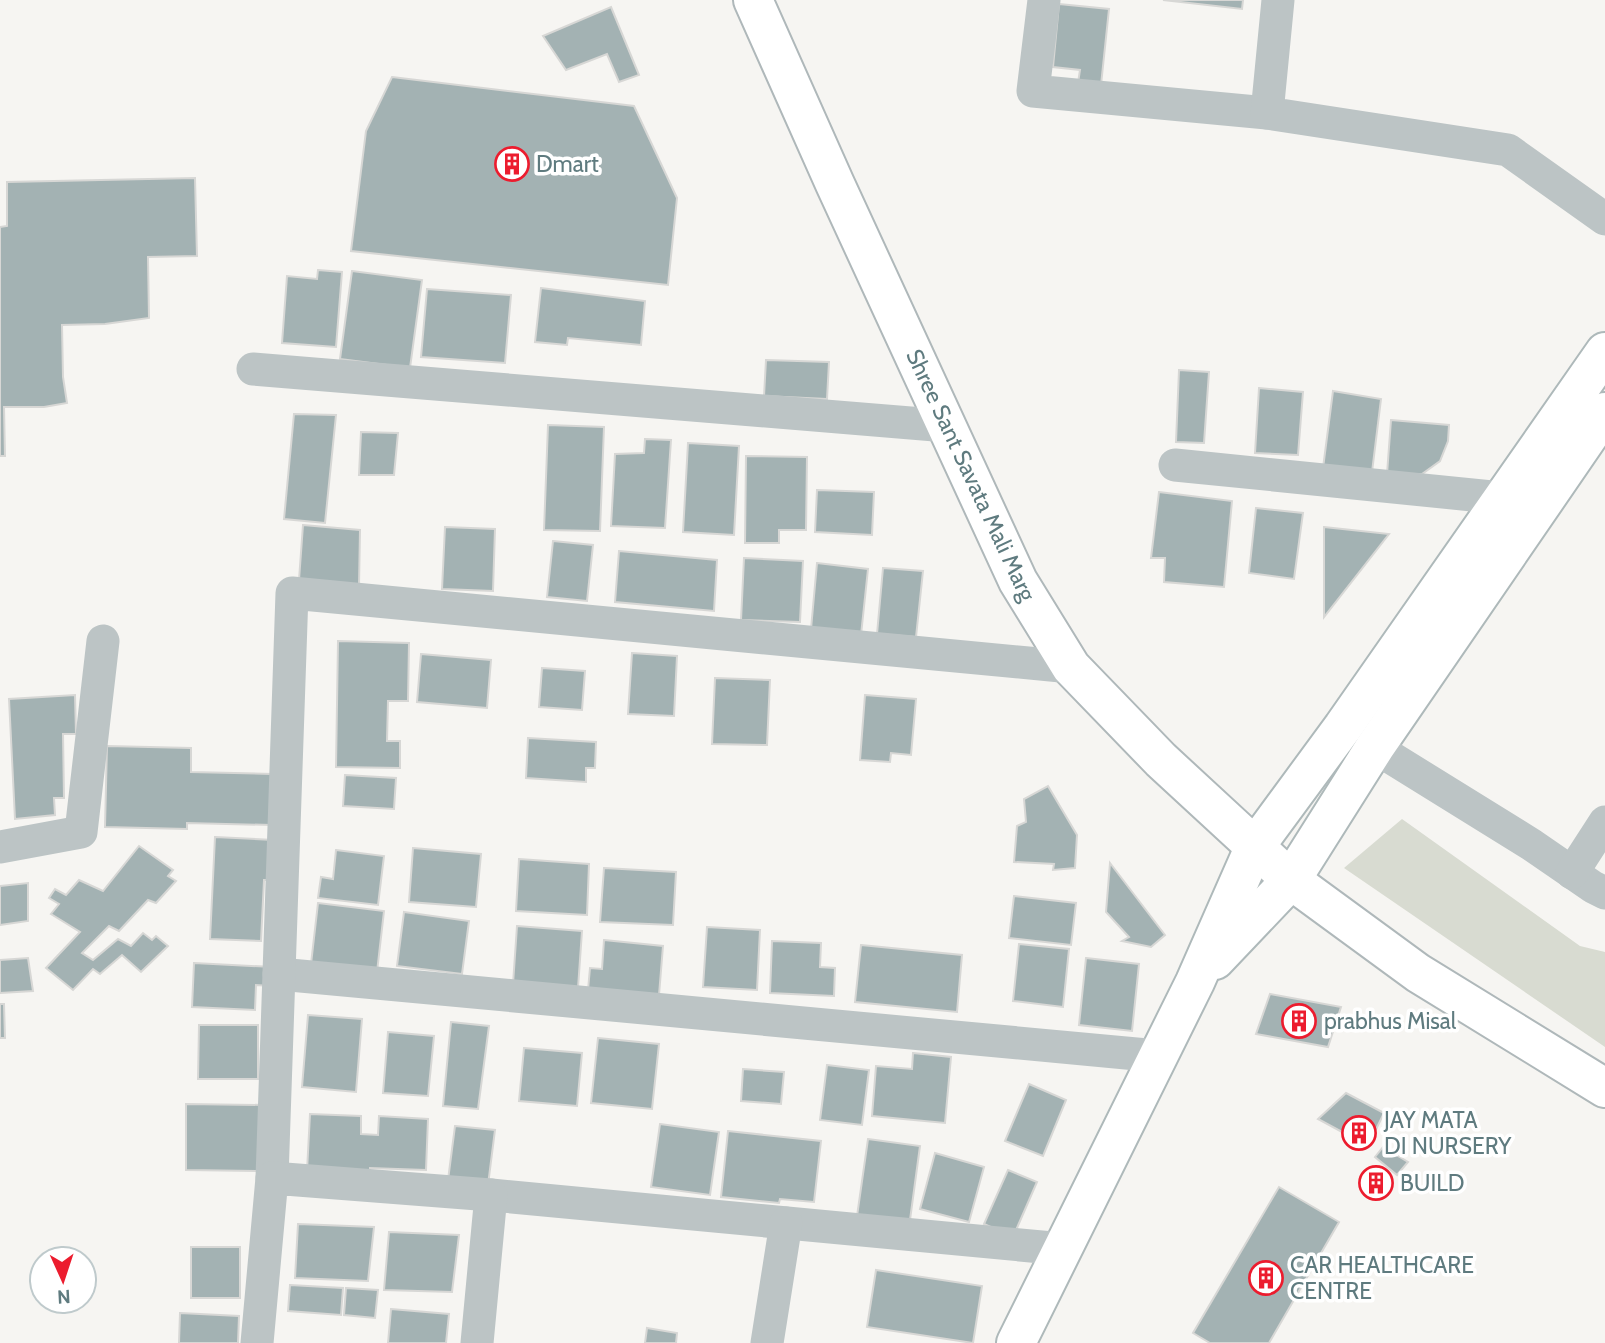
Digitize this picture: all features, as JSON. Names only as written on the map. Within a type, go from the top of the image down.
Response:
[{"type":"main road","name":"Shree Sant Savata Mali Marg","points":[[753,0],[1018,581],[1070,667],[1161,760],[1290,880],[1418,973],[1605,1088]]},
{"type":"main road","points":[[1016,1343],[1195,982],[1254,848],[1343,727],[1605,352]]},
{"type":"main road","points":[[1195,982],[1290,880],[1375,747],[1605,412]]},
{"type":"street","points":[[1044,0],[1033,91],[1267,113],[1508,150],[1605,219]]},
{"type":"street","points":[[1267,113],[1278,0]]},
{"type":"street","points":[[253,369],[947,426]]},
{"type":"street","points":[[1174,465],[1503,498]]},
{"type":"street","points":[[257,1343],[272,1178],[292,593],[1070,667]]},
{"type":"street","points":[[0,847],[81,832],[103,641]]},
{"type":"street","points":[[1343,727],[1605,893]]},
{"type":"street","points":[[1572,873],[1605,822]]},
{"type":"street","points":[[279,974],[1158,1056]]},
{"type":"street","points":[[272,1178],[491,1195],[1063,1249]]},
{"type":"street","points":[[477,1343],[491,1195]]},
{"type":"street","points":[[767,1343],[786,1223]]},
{"type":"shaded area","points":[[1402,819],[1580,946],[1605,952],[1605,1047],[1344,868]]},
{"type":"building","points":[[1163,0],[1243,0],[1242,9]]},
{"type":"building","points":[[1059,4],[1109,9],[1101,85],[1078,83],[1080,70],[1053,67]]},
{"type":"building","points":[[611,7],[639,75],[619,82],[607,54],[566,70],[543,36]]},
{"type":"building","name":"Dmart","points":[[392,77],[634,106],[677,198],[668,285],[351,251],[366,131]]},
{"type":"building","points":[[195,178],[197,256],[148,257],[149,318],[105,324],[62,325],[63,377],[67,403],[44,407],[4,407],[5,456],[0,456],[0,227],[7,226],[7,182]]},
{"type":"building","points":[[318,270],[342,272],[336,347],[282,343],[287,276],[317,279]]},
{"type":"building","points":[[352,271],[422,280],[410,368],[340,359]]},
{"type":"building","points":[[541,288],[645,301],[641,345],[568,338],[567,345],[535,342]]},
{"type":"building","points":[[427,289],[511,295],[505,363],[421,357]]},
{"type":"building","points":[[766,360],[829,362],[827,399],[764,396]]},
{"type":"building","points":[[1179,370],[1209,372],[1204,443],[1176,442]]},
{"type":"building","points":[[1259,388],[1303,392],[1298,455],[1255,453]]},
{"type":"building","points":[[1333,391],[1381,399],[1372,472],[1323,468]]},
{"type":"building","points":[[294,414],[336,415],[325,523],[284,519]]},
{"type":"building","points":[[1391,420],[1449,425],[1448,441],[1440,461],[1422,474],[1387,474]]},
{"type":"building","points":[[548,425],[604,427],[600,531],[544,530]]},
{"type":"building","points":[[361,432],[398,433],[394,475],[359,475]]},
{"type":"building","points":[[645,439],[671,440],[665,528],[611,526],[615,454],[644,453]]},
{"type":"building","points":[[688,443],[739,446],[734,535],[683,532]]},
{"type":"building","points":[[746,456],[807,457],[806,530],[779,530],[779,543],[745,543]]},
{"type":"building","points":[[817,490],[874,492],[872,535],[815,532]]},
{"type":"building","points":[[1159,492],[1232,501],[1224,587],[1164,582],[1165,558],[1151,558]]},
{"type":"building","points":[[1256,508],[1303,513],[1294,579],[1249,573]]},
{"type":"building","points":[[303,525],[360,530],[359,586],[299,580]]},
{"type":"building","points":[[445,527],[495,529],[493,591],[442,589]]},
{"type":"building","points":[[1324,527],[1389,534],[1324,617]]},
{"type":"building","points":[[553,541],[593,545],[587,601],[547,597]]},
{"type":"building","points":[[619,551],[717,560],[714,611],[615,602]]},
{"type":"building","points":[[744,558],[803,561],[800,622],[741,620]]},
{"type":"building","points":[[817,563],[868,569],[861,635],[811,629]]},
{"type":"building","points":[[883,568],[923,571],[916,637],[877,634]]},
{"type":"building","points":[[338,641],[409,643],[408,701],[388,701],[387,741],[400,741],[400,768],[336,767]]},
{"type":"building","points":[[632,653],[677,656],[674,716],[628,714]]},
{"type":"building","points":[[421,654],[491,660],[487,708],[417,702]]},
{"type":"building","points":[[542,668],[585,671],[582,710],[539,707]]},
{"type":"building","points":[[715,678],[770,680],[767,745],[712,744]]},
{"type":"building","points":[[75,695],[76,734],[63,734],[64,798],[54,798],[55,815],[15,819],[9,699]]},
{"type":"building","points":[[865,695],[916,699],[911,755],[891,753],[890,762],[860,760]]},
{"type":"building","points":[[528,738],[596,742],[595,768],[586,768],[586,782],[526,778]]},
{"type":"building","points":[[107,746],[191,748],[191,772],[272,774],[271,825],[187,823],[187,829],[105,827]]},
{"type":"building","points":[[345,775],[396,778],[394,809],[343,806]]},
{"type":"building","points":[[1048,786],[1077,835],[1075,868],[1053,870],[1054,864],[1014,862],[1017,826],[1026,822],[1024,799]]},
{"type":"building","points":[[215,837],[274,840],[273,880],[264,880],[261,941],[210,939]]},
{"type":"building","points":[[139,846],[173,870],[168,876],[176,881],[156,903],[148,900],[119,931],[109,926],[82,953],[93,960],[118,939],[131,946],[143,933],[152,940],[156,936],[168,946],[141,972],[122,955],[100,974],[93,969],[73,990],[46,968],[80,932],[51,914],[59,904],[49,898],[55,889],[66,895],[79,880],[103,891]]},
{"type":"building","points":[[413,848],[481,854],[476,907],[409,902]]},
{"type":"building","points":[[336,850],[384,856],[378,905],[318,898],[321,877],[333,879]]},
{"type":"building","points":[[519,859],[589,864],[587,915],[516,911]]},
{"type":"building","points":[[1110,863],[1165,935],[1151,947],[1122,941],[1129,937],[1106,912]]},
{"type":"building","points":[[604,868],[676,872],[673,925],[600,922]]},
{"type":"building","points":[[28,883],[28,921],[0,925],[0,886]]},
{"type":"building","points":[[1014,896],[1076,903],[1071,945],[1009,938]]},
{"type":"building","points":[[318,903],[384,911],[377,972],[311,964]]},
{"type":"building","points":[[404,912],[469,921],[462,974],[397,966]]},
{"type":"building","points":[[517,926],[582,931],[578,988],[513,984]]},
{"type":"building","points":[[707,927],[760,930],[757,990],[703,987]]},
{"type":"building","points":[[604,940],[663,946],[659,995],[588,990],[590,968],[602,969]]},
{"type":"building","points":[[772,941],[821,943],[820,967],[835,968],[834,996],[770,993]]},
{"type":"building","points":[[1019,944],[1069,949],[1063,1007],[1013,1001]]},
{"type":"building","points":[[861,945],[962,955],[957,1012],[855,1002]]},
{"type":"building","points":[[28,958],[33,991],[0,993],[0,960]]},
{"type":"building","points":[[1086,958],[1139,964],[1132,1031],[1079,1025]]},
{"type":"building","points":[[194,963],[273,967],[271,986],[256,985],[255,1010],[192,1007]]},
{"type":"building","name":"prabhus Misal","points":[[1270,994],[1341,1007],[1328,1047],[1256,1034]]},
{"type":"building","points":[[0,1004],[4,1004],[5,1038],[0,1038]]},
{"type":"building","points":[[308,1015],[362,1019],[356,1092],[302,1087]]},
{"type":"building","points":[[451,1022],[489,1026],[478,1109],[443,1106]]},
{"type":"building","points":[[199,1025],[258,1025],[258,1079],[198,1079]]},
{"type":"building","points":[[388,1032],[434,1036],[428,1096],[383,1093]]},
{"type":"building","points":[[598,1038],[659,1044],[652,1109],[591,1103]]},
{"type":"building","points":[[524,1048],[582,1053],[577,1106],[519,1101]]},
{"type":"building","points":[[913,1053],[951,1057],[945,1123],[872,1116],[876,1066],[912,1069]]},
{"type":"building","points":[[827,1065],[869,1070],[862,1125],[820,1120]]},
{"type":"building","points":[[743,1069],[784,1072],[781,1104],[741,1101]]},
{"type":"building","points":[[1029,1084],[1066,1100],[1043,1156],[1005,1141]]},
{"type":"building","name":"JAY MATA DI NURSERY","points":[[1346,1093],[1384,1113],[1368,1146],[1318,1119]]},
{"type":"building","points":[[186,1104],[264,1105],[263,1171],[186,1170]]},
{"type":"building","points":[[310,1114],[361,1116],[361,1134],[378,1135],[379,1116],[428,1119],[426,1170],[370,1168],[370,1174],[307,1171]]},
{"type":"building","points":[[660,1124],[719,1132],[710,1195],[651,1187]]},
{"type":"building","points":[[455,1126],[495,1130],[488,1185],[448,1180]]},
{"type":"building","points":[[728,1131],[821,1141],[814,1202],[780,1199],[779,1203],[721,1197]]},
{"type":"building","points":[[868,1139],[920,1146],[910,1220],[857,1216]]},
{"type":"building","points":[[1383,1147],[1408,1162],[1397,1175],[1375,1157]]},
{"type":"building","points":[[935,1153],[984,1167],[969,1222],[920,1209]]},
{"type":"building","points":[[1008,1170],[1037,1182],[1013,1237],[984,1224]]},
{"type":"building","name":"BUILD","points":[[1366,1171],[1392,1182],[1385,1195],[1361,1184]]},
{"type":"building","name":"CAR HEALTHCARE CENTRE","points":[[1279,1187],[1339,1222],[1269,1343],[1210,1343],[1193,1333]]},
{"type":"building","points":[[298,1224],[374,1227],[368,1281],[295,1278]]},
{"type":"building","points":[[389,1232],[459,1235],[452,1292],[384,1290]]},
{"type":"building","points":[[191,1247],[240,1247],[240,1298],[191,1298]]},
{"type":"building","points":[[876,1270],[982,1286],[973,1343],[867,1327]]},
{"type":"building","points":[[290,1285],[343,1288],[341,1315],[288,1311]]},
{"type":"building","points":[[346,1288],[378,1290],[375,1318],[344,1315]]},
{"type":"building","points":[[391,1309],[449,1314],[446,1343],[388,1343]]},
{"type":"building","points":[[180,1313],[239,1316],[238,1343],[179,1343]]},
{"type":"building","points":[[647,1328],[677,1333],[676,1343],[645,1343]]},
{"type":"place","name":"Dmart","points":[[512,164]]},
{"type":"place","name":"prabhus Misal","points":[[1299,1021]]},
{"type":"place","name":"JAY MATA DI NURSERY","points":[[1359,1133]]},
{"type":"place","name":"BUILD","points":[[1376,1183]]},
{"type":"place","name":"CAR HEALTHCARE CENTRE","points":[[1266,1278]]}]
